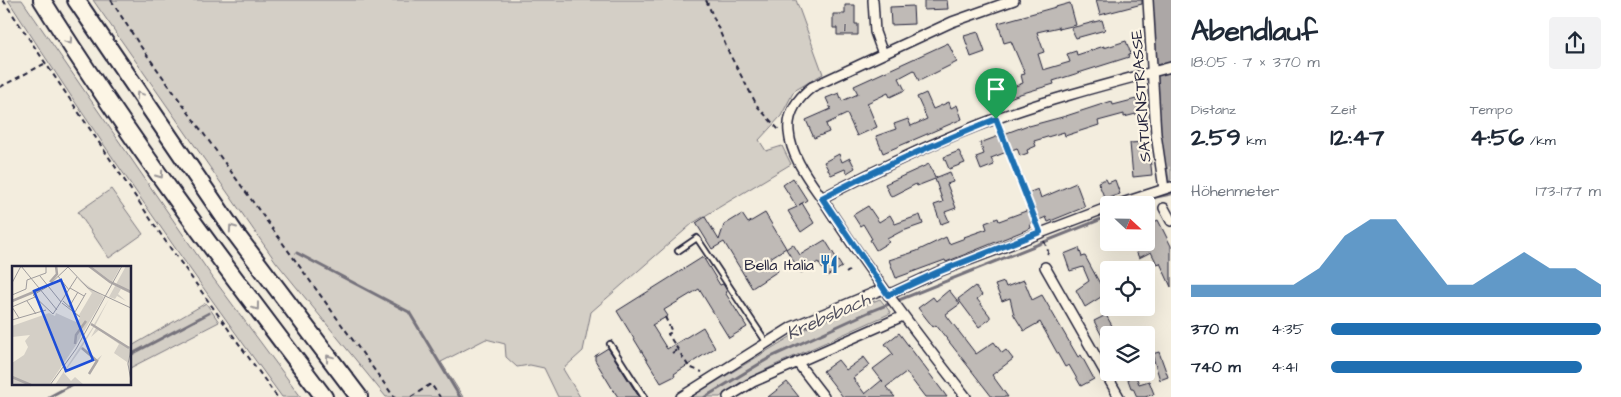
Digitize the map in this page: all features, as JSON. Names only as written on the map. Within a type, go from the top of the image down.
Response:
[{"type":"highway","points":[[42,0],[190,217],[324,397]]},
{"type":"highway","points":[[76,0],[234,232],[359,397]]},
{"type":"street","points":[[873,0],[875,32],[883,54]]},
{"type":"street","points":[[966,397],[889,297],[822,198],[798,160],[790,141],[789,121],[793,108],[800,96],[812,87],[954,21],[1014,0]]},
{"type":"street","name":"SATURNSTRASSE","points":[[1148,0],[1154,72],[1156,134],[1167,188]]},
{"type":"street","points":[[822,198],[918,151],[996,119],[1056,99],[1171,67]]},
{"type":"street","points":[[1143,196],[1167,188]]},
{"type":"street","points":[[1164,208],[1171,221]]},
{"type":"street","points":[[681,397],[809,318],[889,297],[938,272],[1100,210]]},
{"type":"street","points":[[1045,267],[1119,397]]},
{"type":"street","points":[[728,397],[753,382],[903,316]]},
{"type":"street","points":[[797,362],[824,397]]},
{"type":"lane","points":[[678,251],[698,238],[766,343]]},
{"type":"lane","points":[[610,344],[644,397]]},
{"type":"path","points":[[3,0],[166,242],[277,397]]},
{"type":"path","points":[[111,0],[139,44],[394,397]]},
{"type":"path","points":[[706,0],[730,55],[758,107],[780,131],[788,131]]},
{"type":"path","points":[[0,87],[45,64]]},
{"type":"path","points":[[996,119],[1040,232]]},
{"type":"path","points":[[1045,244],[1048,251],[1045,267]]},
{"type":"path","points":[[665,317],[672,332],[668,334],[688,367],[702,372],[708,380]]},
{"type":"path","points":[[672,353],[677,350]]},
{"type":"path","points":[[681,355],[685,353]]},
{"type":"path","points":[[411,397],[432,384],[440,397]]},
{"type":"shaded area","points":[[8,0],[22,0],[213,278],[301,397],[282,397],[142,200]]},
{"type":"shaded area","points":[[93,0],[796,0],[823,74],[794,91],[781,116],[759,140],[766,151],[782,146],[791,164],[693,223],[591,312],[583,351],[563,369],[580,397],[558,397],[544,368],[530,365],[517,367],[506,357],[505,344],[486,339],[441,362],[463,397],[386,397],[276,262]]},
{"type":"shaded area","points":[[1156,0],[1171,0],[1171,59],[1158,63]]},
{"type":"shaded area","points":[[1171,74],[1171,180],[1169,181],[1156,78]]},
{"type":"shaded area","points":[[111,189],[143,234],[109,258],[78,212]]},
{"type":"shaded area","points":[[880,299],[891,313],[775,365],[741,382],[720,397],[691,397],[795,334]]},
{"type":"shaded area","points":[[206,303],[219,322],[131,367],[131,346]]},
{"type":"building","points":[[924,0],[947,0],[948,9],[924,10]]},
{"type":"building","points":[[1096,0],[1142,0],[1142,4],[1100,15]]},
{"type":"building","points":[[1070,3],[1076,25],[1037,32],[1044,52],[1038,54],[1043,70],[1070,62],[1067,54],[1076,51],[1077,55],[1126,41],[1131,54],[1128,55],[1129,57],[1053,81],[1054,84],[989,106],[983,90],[1004,82],[1006,90],[1023,83],[1021,75],[1025,74],[1011,41],[1004,43],[998,23]]},
{"type":"building","points":[[845,5],[855,5],[855,24],[858,24],[858,35],[837,35],[837,28],[833,28],[833,14],[845,14]]},
{"type":"building","points":[[913,6],[914,24],[891,25],[890,7]]},
{"type":"building","points":[[1102,20],[1105,30],[1076,38],[1071,28]]},
{"type":"building","points":[[978,32],[985,52],[971,57],[964,36]]},
{"type":"building","points":[[948,43],[957,62],[919,81],[914,70],[899,78],[905,90],[890,97],[888,93],[867,103],[877,127],[857,136],[847,114],[826,124],[829,132],[814,138],[806,120],[831,109],[826,98],[839,93],[842,101],[858,94],[854,86]]},
{"type":"building","points":[[926,93],[933,109],[949,102],[951,108],[957,105],[962,119],[883,153],[876,136],[896,129],[894,124],[908,119],[911,126],[927,119],[917,97]]},
{"type":"building","points":[[1136,99],[1140,113],[1124,117],[1124,114],[1098,121],[1099,125],[1065,136],[1064,132],[1034,141],[1036,146],[1027,150],[1028,153],[1020,156],[1017,148],[991,158],[994,165],[981,170],[976,157],[984,154],[980,143],[1028,125],[1066,116],[1112,101],[1113,105]]},
{"type":"building","points":[[1146,142],[1152,175],[1133,177],[1130,143]]},
{"type":"building","points":[[959,151],[965,163],[949,169],[944,157]]},
{"type":"building","points":[[839,154],[842,162],[850,158],[855,168],[847,173],[845,169],[831,175],[824,162]]},
{"type":"building","points":[[929,164],[935,178],[950,172],[953,182],[947,184],[956,208],[945,212],[949,221],[941,224],[934,205],[943,202],[935,179],[917,186],[916,184],[891,197],[885,184]]},
{"type":"building","points":[[793,178],[807,200],[802,203],[814,223],[801,232],[788,211],[797,207],[783,185]]},
{"type":"building","points":[[1106,179],[1108,183],[1115,180],[1120,194],[1104,196],[1098,182]]},
{"type":"building","points":[[1076,183],[1085,207],[1048,222],[1046,217],[1030,224],[1031,228],[946,262],[945,260],[896,278],[889,260],[917,251],[946,237],[949,244],[987,229],[985,223],[998,218],[999,221],[1034,208],[1028,193],[1038,189],[1041,198]]},
{"type":"building","points":[[868,206],[879,222],[890,215],[895,224],[920,215],[923,224],[887,239],[889,242],[876,250],[863,224],[860,226],[853,215]]},
{"type":"building","points":[[765,213],[786,248],[770,258],[778,271],[752,288],[724,242],[712,249],[696,223],[705,217],[719,240],[724,225],[742,214],[748,223]]},
{"type":"building","points":[[1158,220],[1171,246],[1171,287],[1160,263],[1157,264],[1151,252],[1139,258],[1136,251],[1155,251],[1155,222]]},
{"type":"building","points":[[825,240],[842,267],[827,276],[818,262],[801,273],[786,249],[793,244],[800,255]]},
{"type":"building","points":[[1079,248],[1082,257],[1085,256],[1100,284],[1100,298],[1085,307],[1076,290],[1089,281],[1083,267],[1070,271],[1064,254]]},
{"type":"building","points":[[703,257],[720,285],[723,284],[727,291],[726,294],[747,327],[729,338],[699,289],[664,310],[668,316],[652,325],[667,349],[703,327],[715,348],[674,374],[675,376],[661,383],[617,311]]},
{"type":"building","points":[[1024,280],[1032,300],[1042,295],[1078,357],[1081,355],[1094,379],[1081,386],[1069,365],[1065,367],[1040,322],[1024,331],[1014,315],[1010,298],[1002,301],[995,285],[1004,282],[1006,287]]},
{"type":"building","points":[[975,286],[982,295],[977,299],[990,316],[990,319],[979,327],[958,299]]},
{"type":"building","points":[[949,290],[960,304],[946,314],[976,354],[994,342],[1002,353],[1006,350],[1013,359],[992,375],[1008,397],[992,397],[936,325],[933,327],[918,308],[933,297],[936,301]]},
{"type":"building","points":[[1107,316],[1112,326],[1100,326],[1100,332],[1094,321]]},
{"type":"building","points":[[899,333],[947,397],[925,397],[906,372],[886,387],[895,397],[843,397],[823,371],[838,360],[846,370],[864,357],[870,365],[853,378],[865,394],[882,380],[873,369],[893,354],[885,344]]},
{"type":"building","points":[[608,348],[639,397],[618,397],[612,388],[595,360],[595,356]]},
{"type":"building","points":[[1159,352],[1168,377],[1160,380],[1155,364],[1155,353]]},
{"type":"building","points":[[1128,381],[1138,381],[1139,384],[1149,381],[1154,394],[1137,397],[1133,388],[1131,388]]},
{"type":"building","points":[[787,382],[799,397],[768,397]]},
{"type":"waterway","points":[[1164,0],[1166,83],[1171,157]]},
{"type":"waterway","name":"Krebsbach","points":[[1155,197],[1171,194]]},
{"type":"waterway","name":"Krebsbach","points":[[705,397],[771,357],[869,312],[1100,220]]},
{"type":"waterway","points":[[297,253],[409,312],[460,397]]},
{"type":"waterway","points":[[131,354],[209,313]]},
{"type":"waterway","points":[[49,397],[73,384]]},
{"type":"place","name":"Bella Italia","points":[[829,264]]},
{"type":"route","points":[[996,119],[1040,232],[938,272],[888,295],[822,198],[874,171],[933,144],[996,119]]}]
